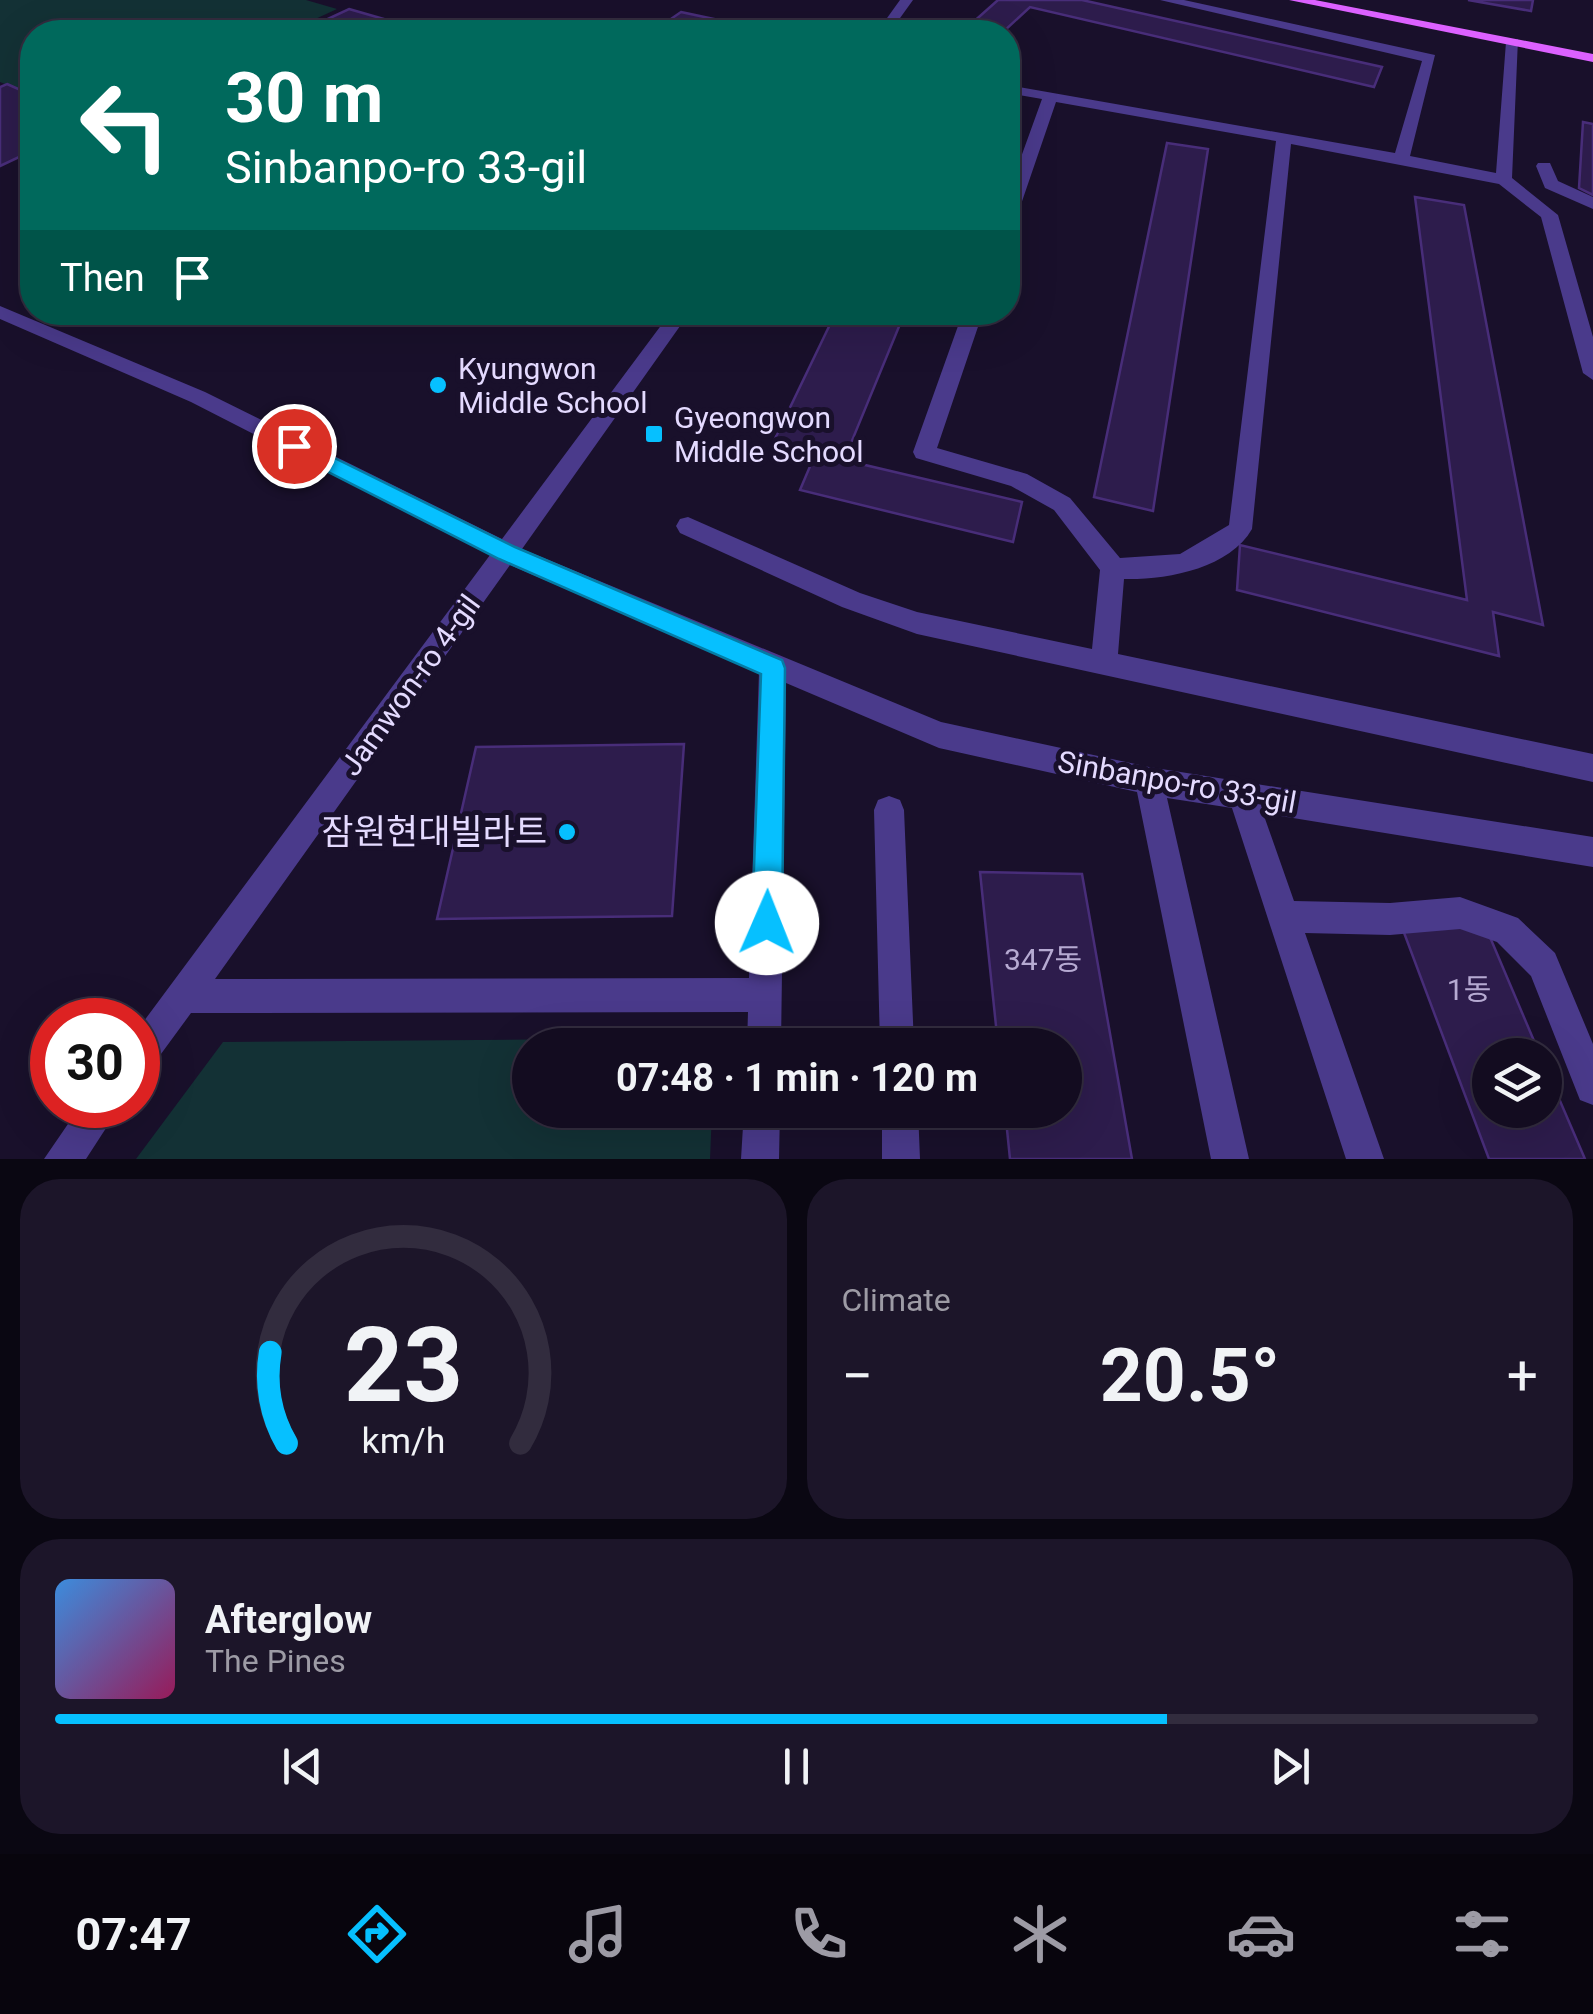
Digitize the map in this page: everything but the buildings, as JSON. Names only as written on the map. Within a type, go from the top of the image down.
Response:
[{"type":"main road","points":[[1295,0],[1593,58]]},
{"type":"street","points":[[1166,0],[1430,58],[1401,160]]},
{"type":"street","points":[[1504,180],[1512,42]]},
{"type":"street","points":[[1020,91],[1504,180],[1549,215],[1593,373]]},
{"type":"street","points":[[1020,182],[1050,97]]},
{"type":"street","points":[[1112,568],[1158,571],[1186,564],[1220,548],[1240,529],[1284,139]]},
{"type":"street","points":[[1544,166],[1552,184],[1593,204]]},
{"type":"street","name":"Sinbanpo-ro 33-gil","points":[[30,325],[198,397],[507,553],[939,735],[1149,781],[1593,852]]},
{"type":"street","name":"Jamwon-ro 4-gil","points":[[160,1027],[672,325]]},
{"type":"street","points":[[968,325],[924,452],[1018,480],[1062,504],[1112,568],[1104,663]]},
{"type":"street","points":[[688,526],[850,600],[917,624],[1593,768]]},
{"type":"street","points":[[764,1028],[773,668]]},
{"type":"street","points":[[1149,781],[1230,1159]]},
{"type":"street","points":[[1242,794],[1365,1159]]},
{"type":"street","points":[[889,810],[896,1028]]},
{"type":"street","points":[[1283,916],[1390,919],[1460,912],[1507,928],[1543,965],[1593,1087]]},
{"type":"street","points":[[182,996],[765,996]]},
{"type":"street","points":[[63,1159],[86,1128]]},
{"type":"street","points":[[760,1159],[761,1128]]},
{"type":"street","points":[[901,1128],[902,1159]]},
{"type":"green space","points":[[0,0],[306,0],[337,9],[313,20],[20,20],[20,90],[0,82]]},
{"type":"green space","points":[[512,1040],[512,1128],[711,1128],[710,1159],[136,1159],[223,1042]]},
{"type":"place","name":"Kyungwon Middle School","points":[[438,385]]},
{"type":"place","name":"Gyeongwon Middle School","points":[[654,434]]},
{"type":"place","name":"잠원현대빌라트","points":[[567,832]]},
{"type":"route","points":[[294,446],[507,553],[773,668],[767,923]]}]
